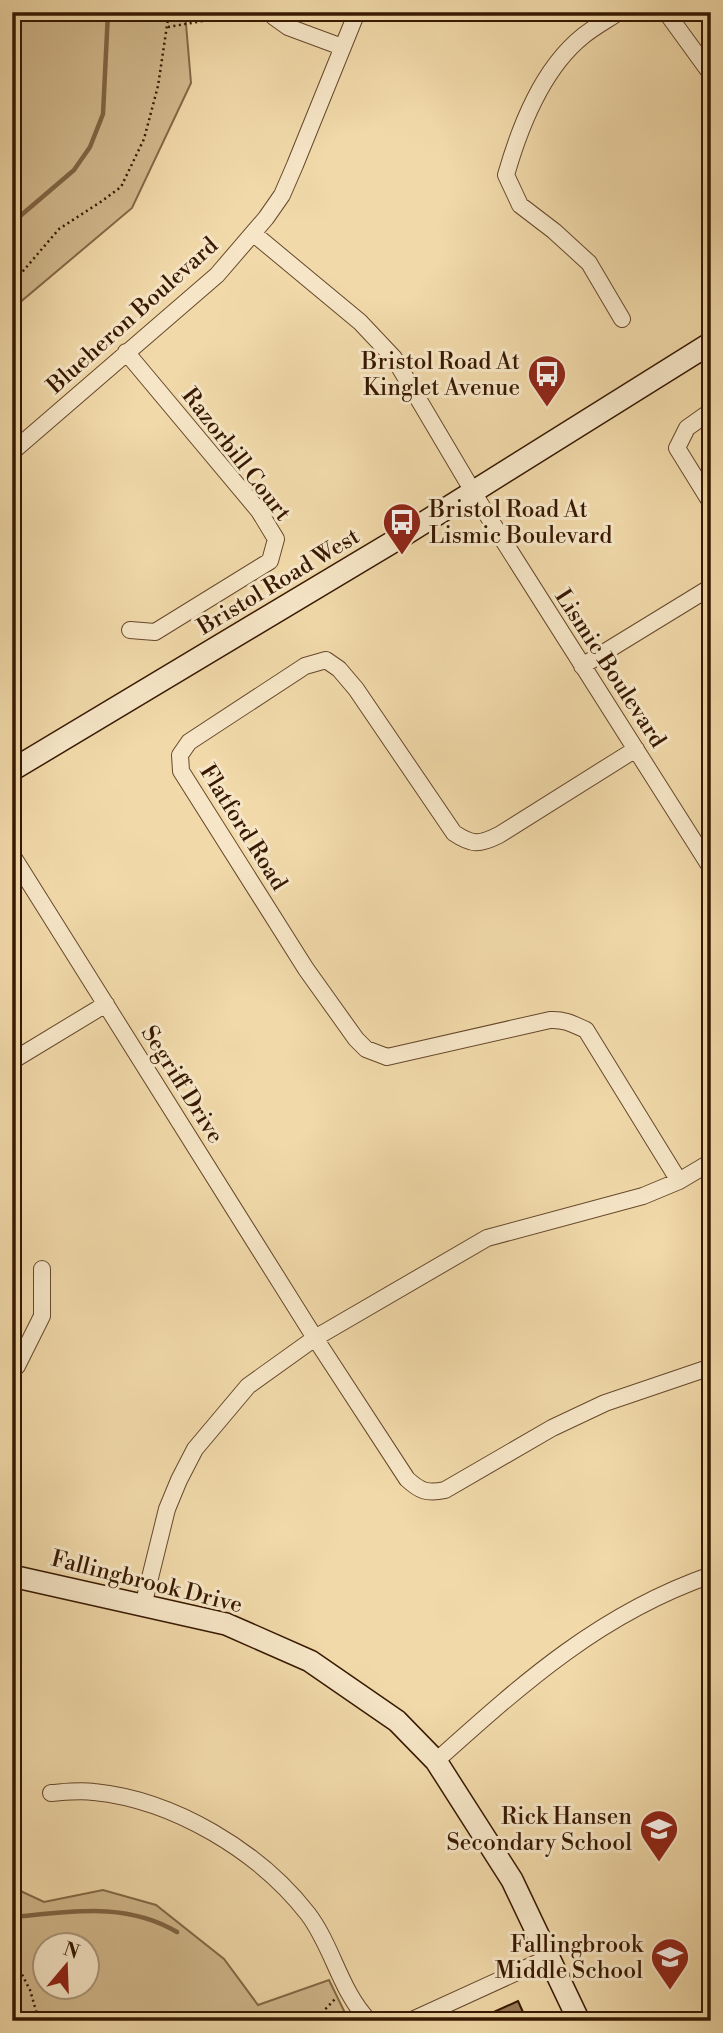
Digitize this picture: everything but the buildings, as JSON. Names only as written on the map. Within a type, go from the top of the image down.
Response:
[{"type":"street","points":[[274,12],[274,17],[288,27],[342,47]]},
{"type":"street","name":"Blueheron Boulevard","points":[[12,452],[217,275],[254,234],[282,195],[357,12]]},
{"type":"street","points":[[619,12],[582,37],[546,77],[514,148],[506,176],[520,205],[589,263],[622,319]]},
{"type":"street","points":[[666,12],[711,74]]},
{"type":"street","name":"Lismic Boulevard","points":[[254,234],[360,322],[394,358],[473,492],[711,868]]},
{"type":"street","name":"Bristol Road West","points":[[12,770],[473,492],[711,343]]},
{"type":"street","name":"Razorbill Court","points":[[126,352],[259,511],[276,539],[270,561],[155,632],[130,629]]},
{"type":"street","points":[[711,411],[687,428],[677,448],[711,503]]},
{"type":"street","points":[[582,666],[711,587]]},
{"type":"street","name":"Flatford Road","points":[[636,749],[499,835],[485,842],[469,843],[454,833],[356,690],[339,669],[326,660],[305,666],[189,741],[180,755],[181,771],[214,825],[306,969],[366,1049],[387,1057],[550,1020],[562,1019],[574,1024],[586,1030],[679,1181]]},
{"type":"street","name":"Segriff Drive","points":[[12,855],[315,1338],[407,1479],[419,1490],[430,1494],[445,1490],[552,1428],[605,1403],[711,1367]]},
{"type":"street","points":[[12,1061],[106,1004]]},
{"type":"street","points":[[143,1606],[167,1509],[195,1449],[248,1386],[315,1338],[487,1238],[622,1203],[679,1181],[711,1162]]},
{"type":"street","points":[[12,1370],[17,1366],[42,1316],[42,1269]]},
{"type":"street","points":[[436,1761],[557,1657],[614,1619],[676,1588],[711,1575]]},
{"type":"street","name":"Fallingbrook Drive","points":[[12,1576],[226,1624],[310,1661],[397,1721],[436,1761],[512,1880],[579,2021]]},
{"type":"street","points":[[51,1793],[93,1791],[127,1799],[180,1815],[231,1843],[275,1878],[309,1915],[335,1962],[345,1987],[369,2021]]},
{"type":"street","points":[[410,2021],[550,1957]]},
{"type":"path","points":[[12,284],[59,229],[121,187],[144,139],[158,86],[169,12]]},
{"type":"path","points":[[168,27],[255,12]]},
{"type":"path","points":[[12,1955],[30,1990],[39,2021]]},
{"type":"path","points":[[314,2021],[345,1987]]},
{"type":"path","points":[[690,2021],[711,2010]]},
{"type":"shaded area","points":[[22,12],[185,12],[191,83],[132,208],[12,309],[12,74]]},
{"type":"shaded area","points":[[12,1887],[44,1902],[103,1890],[156,1905],[224,1959],[258,2005],[329,1980],[349,2021],[12,2021]]},
{"type":"waterway","points":[[12,227],[19,217],[74,170],[90,147],[103,114],[108,12]]},
{"type":"waterway","points":[[12,1917],[76,1911],[117,1912],[157,1922],[177,1932]]},
{"type":"place","name":"Bristol Road At Kinglet Avenue","points":[[547,408]]},
{"type":"place","name":"Bristol Road At Lismic Boulevard","points":[[402,556]]},
{"type":"place","name":"Rick Hansen Secondary School","points":[[659,1863]]},
{"type":"place","name":"Fallingbrook Middle School","points":[[670,1991]]}]
